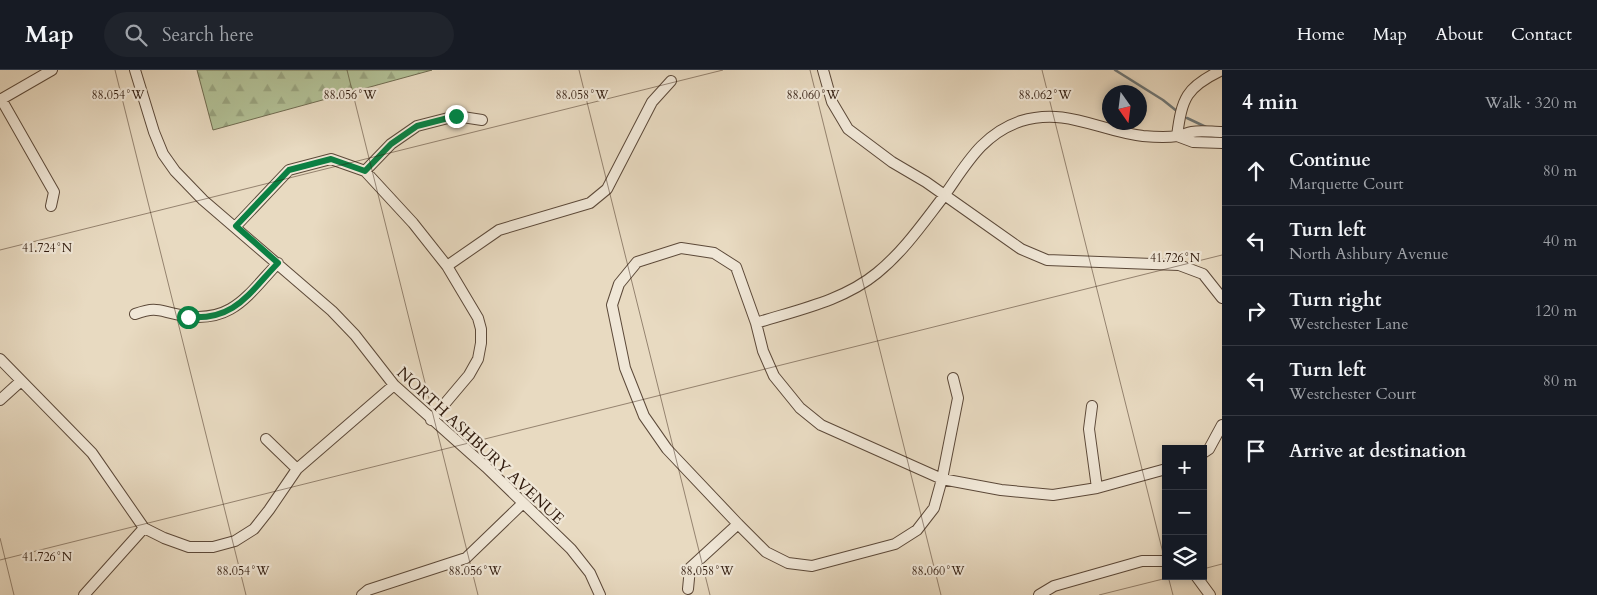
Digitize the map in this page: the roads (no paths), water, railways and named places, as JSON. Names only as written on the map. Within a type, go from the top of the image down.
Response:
[{"type":"street","points":[[51,206],[54,192],[0,99],[52,70]]},
{"type":"street","name":"NORTH ASHBURY AVENUE","points":[[136,70],[154,132],[163,154],[180,176],[204,200],[278,263],[343,323],[394,385],[431,420],[446,430],[571,549],[590,574],[600,595]]},
{"type":"street","points":[[824,70],[832,102],[848,129],[892,162],[926,182],[1021,249],[1047,260],[1179,264],[1204,274],[1222,298]]},
{"type":"street","points":[[1177,136],[1182,109],[1189,93],[1200,81],[1222,70]]},
{"type":"street","points":[[446,266],[499,230],[590,203],[607,189],[652,102],[670,81]]},
{"type":"street","points":[[365,171],[391,144],[417,126],[456,116],[482,120]]},
{"type":"street","points":[[756,323],[840,297],[877,274],[906,246],[977,149],[998,133],[1021,121],[1060,116],[1131,134],[1159,137],[1177,136],[1193,132],[1222,132]]},
{"type":"street","points":[[1177,136],[1193,142],[1222,142]]},
{"type":"street","points":[[236,226],[289,170],[331,159],[365,171],[413,223],[446,266],[478,318],[481,329],[478,359],[469,375],[431,420]]},
{"type":"street","points":[[953,378],[958,398],[942,479],[934,508],[917,530],[895,544],[812,566],[788,563],[766,552],[738,524],[667,449],[644,416],[626,368],[612,305],[619,284],[637,262],[681,248],[714,253],[736,267],[756,323],[763,351],[774,376],[800,408],[821,425],[942,479],[1001,490],[1054,495],[1097,488],[1162,470]]},
{"type":"street","points":[[135,314],[153,309],[162,309],[176,315],[201,318],[228,312],[237,306],[278,263]]},
{"type":"street","points":[[0,358],[92,453],[144,528],[189,547],[213,547],[235,541],[254,529],[270,510],[297,469],[394,385]]},
{"type":"street","points":[[0,400],[21,381]]},
{"type":"street","points":[[1092,406],[1089,429],[1097,488]]},
{"type":"street","points":[[1207,450],[1222,425]]},
{"type":"street","points":[[266,438],[297,469]]},
{"type":"street","points":[[362,595],[368,590],[466,558],[522,504]]},
{"type":"street","points":[[688,589],[690,568],[738,524]]},
{"type":"street","points":[[84,595],[144,528]]},
{"type":"street","points":[[1039,595],[1054,586],[1142,561],[1162,561]]},
{"type":"street","points":[[1199,580],[1210,595]]},
{"type":"waterway","points":[[1115,70],[1163,100],[1178,112]]},
{"type":"waterway","points":[[1187,118],[1206,127]]}]
